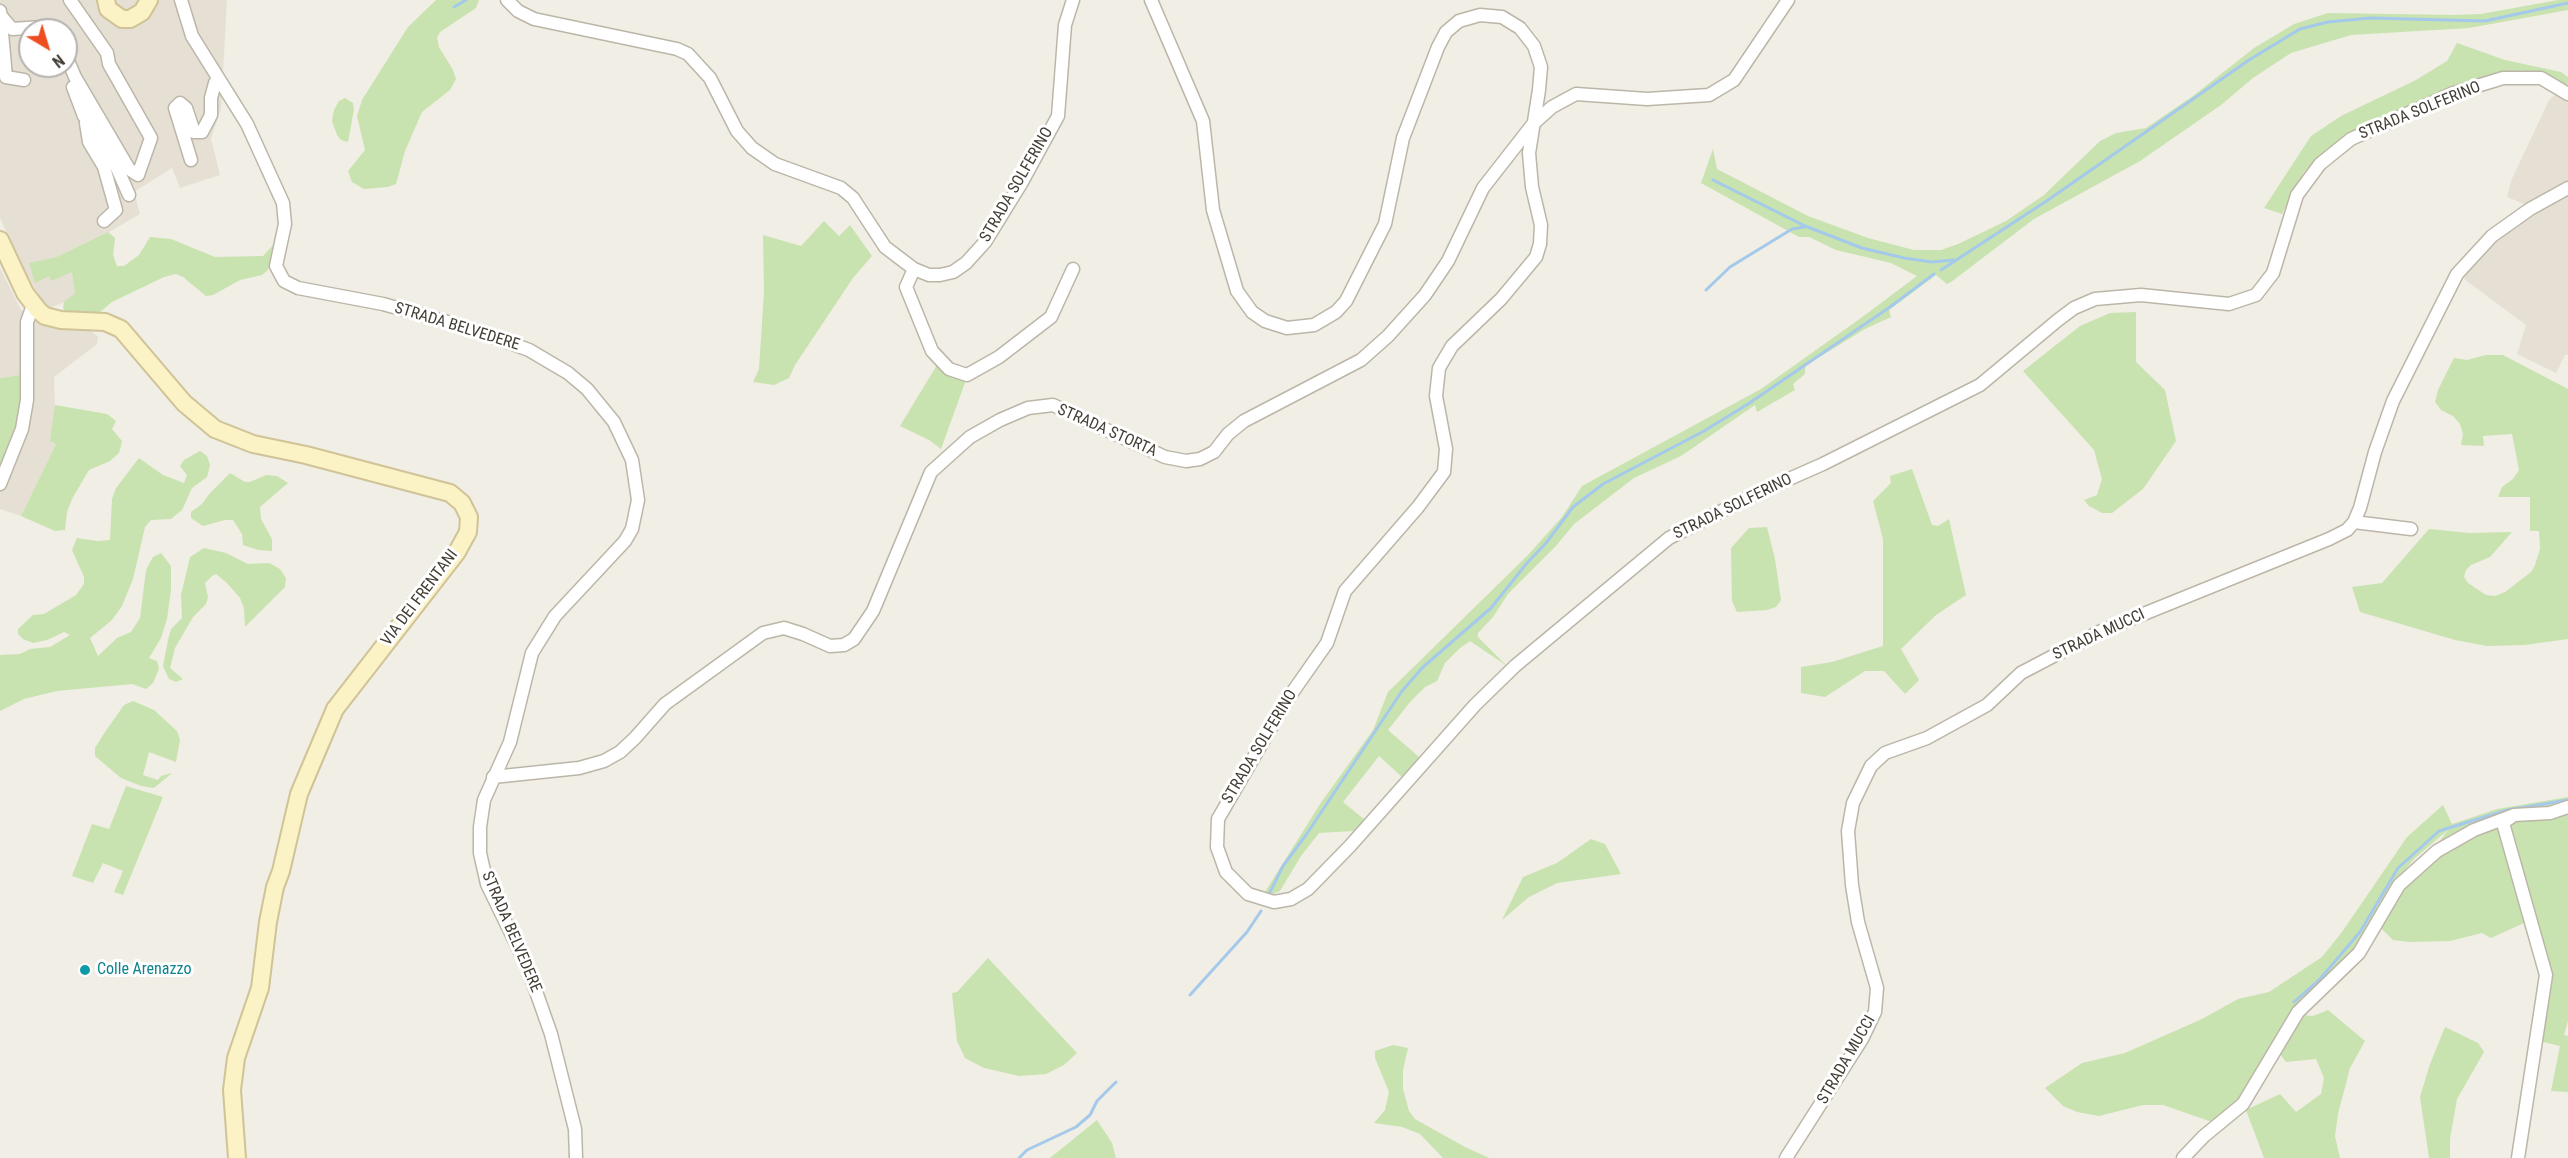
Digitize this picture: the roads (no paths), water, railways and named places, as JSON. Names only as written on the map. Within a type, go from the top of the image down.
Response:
[{"type":"main road","points":[[106,0],[108,9],[122,19],[130,19],[142,12],[149,0]]},
{"type":"main road","points":[[0,240],[33,305]]},
{"type":"main road","name":"VIA DEI FRENTANI","points":[[33,305],[45,316],[61,320],[105,322],[121,329],[184,403],[215,429],[253,444],[306,455],[450,493],[462,503],[469,517],[468,532],[457,552],[335,709],[299,794],[273,896],[260,988],[236,1059],[232,1090],[237,1158]]},
{"type":"street","points":[[70,0],[107,53],[109,64],[151,138],[138,175],[129,169],[76,78]]},
{"type":"street","name":"STRADA BELVEDERE","points":[[181,0],[192,36],[253,135],[285,208],[285,224],[276,266],[285,281],[298,288],[383,304],[529,350],[568,373],[587,388],[614,422],[632,460],[638,500],[632,529],[625,541],[555,616],[538,640],[528,662],[510,742],[493,777],[481,812],[480,853],[487,884],[527,966],[551,1034],[575,1129],[576,1158]]},
{"type":"street","name":"STRADA SOLFERINO","points":[[507,0],[518,11],[534,20],[677,49],[688,54],[710,78],[737,131],[752,148],[775,164],[841,188],[853,198],[885,247],[914,269],[940,275],[953,272],[966,263],[985,242],[1022,182],[1058,116],[1065,25],[1073,0]]},
{"type":"street","name":"STRADA SOLFERINO","points":[[1151,0],[1203,122],[1213,210],[1237,291],[1252,312],[1278,326],[1302,328],[1314,325],[1328,318],[1346,301],[1385,224],[1404,138],[1438,47],[1446,33],[1459,21],[1480,15],[1502,17],[1520,28],[1534,46],[1540,67],[1539,90],[1529,153],[1532,187],[1541,225],[1540,244],[1536,257],[1501,300],[1452,346],[1439,368],[1436,396],[1446,449],[1444,472],[1429,494],[1345,591],[1327,643],[1287,700],[1218,819],[1216,847],[1226,872],[1239,888],[1256,898],[1278,902],[1290,899],[1308,889],[1350,846],[1475,705],[1515,666],[1668,538],[1971,391],[2074,308],[2095,299],[2141,295],[2229,304],[2256,295],[2273,273],[2297,195],[2320,164],[2350,139],[2451,94],[2503,78],[2541,78],[2568,94]]},
{"type":"street","name":"STRADA STORTA","points":[[493,777],[579,768],[604,761],[620,752],[635,738],[665,704],[763,633],[784,628],[803,633],[830,646],[844,645],[854,639],[873,611],[931,472],[970,437],[1000,420],[1028,408],[1053,405],[1165,457],[1186,461],[1200,459],[1214,452],[1228,434],[1244,421],[1361,360],[1388,336],[1425,295],[1448,261],[1483,188],[1533,124],[1551,107],[1576,94],[1647,99],[1709,95],[1734,80],[1788,0]]},
{"type":"street","points":[[1,14],[12,29],[18,29]]},
{"type":"street","points":[[1,14],[0,31],[6,77],[24,80]]},
{"type":"street","points":[[75,78],[72,84],[84,116],[89,142],[104,167],[116,210],[104,221]]},
{"type":"street","points":[[191,159],[175,108],[180,103],[186,108],[194,132],[202,132],[211,115],[211,98],[214,83],[218,78]]},
{"type":"street","points":[[84,116],[113,159],[129,195]]},
{"type":"street","points":[[2411,529],[2354,522],[2393,401],[2457,274],[2492,236],[2530,209],[2568,188]]},
{"type":"street","points":[[914,269],[906,287],[932,351],[948,369],[967,375],[999,357],[1051,317],[1073,269]]},
{"type":"street","points":[[0,484],[22,429],[27,400],[26,330],[33,305]]},
{"type":"street","name":"STRADA MUCCI","points":[[1786,1158],[1862,1040],[1875,1012],[1877,988],[1856,911],[1848,831],[1853,803],[1871,766],[1886,753],[1927,738],[1987,705],[2021,673],[2099,632],[2329,539],[2347,530],[2354,522]]},
{"type":"street","points":[[2183,1158],[2204,1136],[2243,1104],[2298,1012],[2360,953],[2399,885],[2438,851],[2474,830],[2514,815],[2550,813],[2568,807]]},
{"type":"street","points":[[2514,815],[2503,823],[2546,975],[2518,1158]]},
{"type":"waterway","points":[[454,7],[466,0]]},
{"type":"waterway","points":[[1941,270],[2048,200],[2249,60],[2300,29],[2328,22],[2370,18],[2485,21],[2568,3]]},
{"type":"waterway","points":[[1713,180],[1805,226],[1862,248],[1932,262],[1953,260]]},
{"type":"waterway","points":[[1706,290],[1730,267],[1792,229],[1804,227]]},
{"type":"waterway","points":[[1269,894],[1283,866],[1402,691],[1423,667],[1491,608],[1573,507],[1603,484],[1704,431],[1748,404],[1890,307],[1934,274]]},
{"type":"waterway","points":[[2294,1002],[2320,979],[2360,932],[2398,868],[2439,831],[2507,810],[2568,800]]},
{"type":"waterway","points":[[1190,995],[1247,932],[1261,911]]},
{"type":"waterway","points":[[1019,1158],[1027,1150],[1076,1127],[1090,1115],[1097,1101],[1116,1082]]},
{"type":"place","name":"Colle Arenazzo","points":[[85,970]]}]
